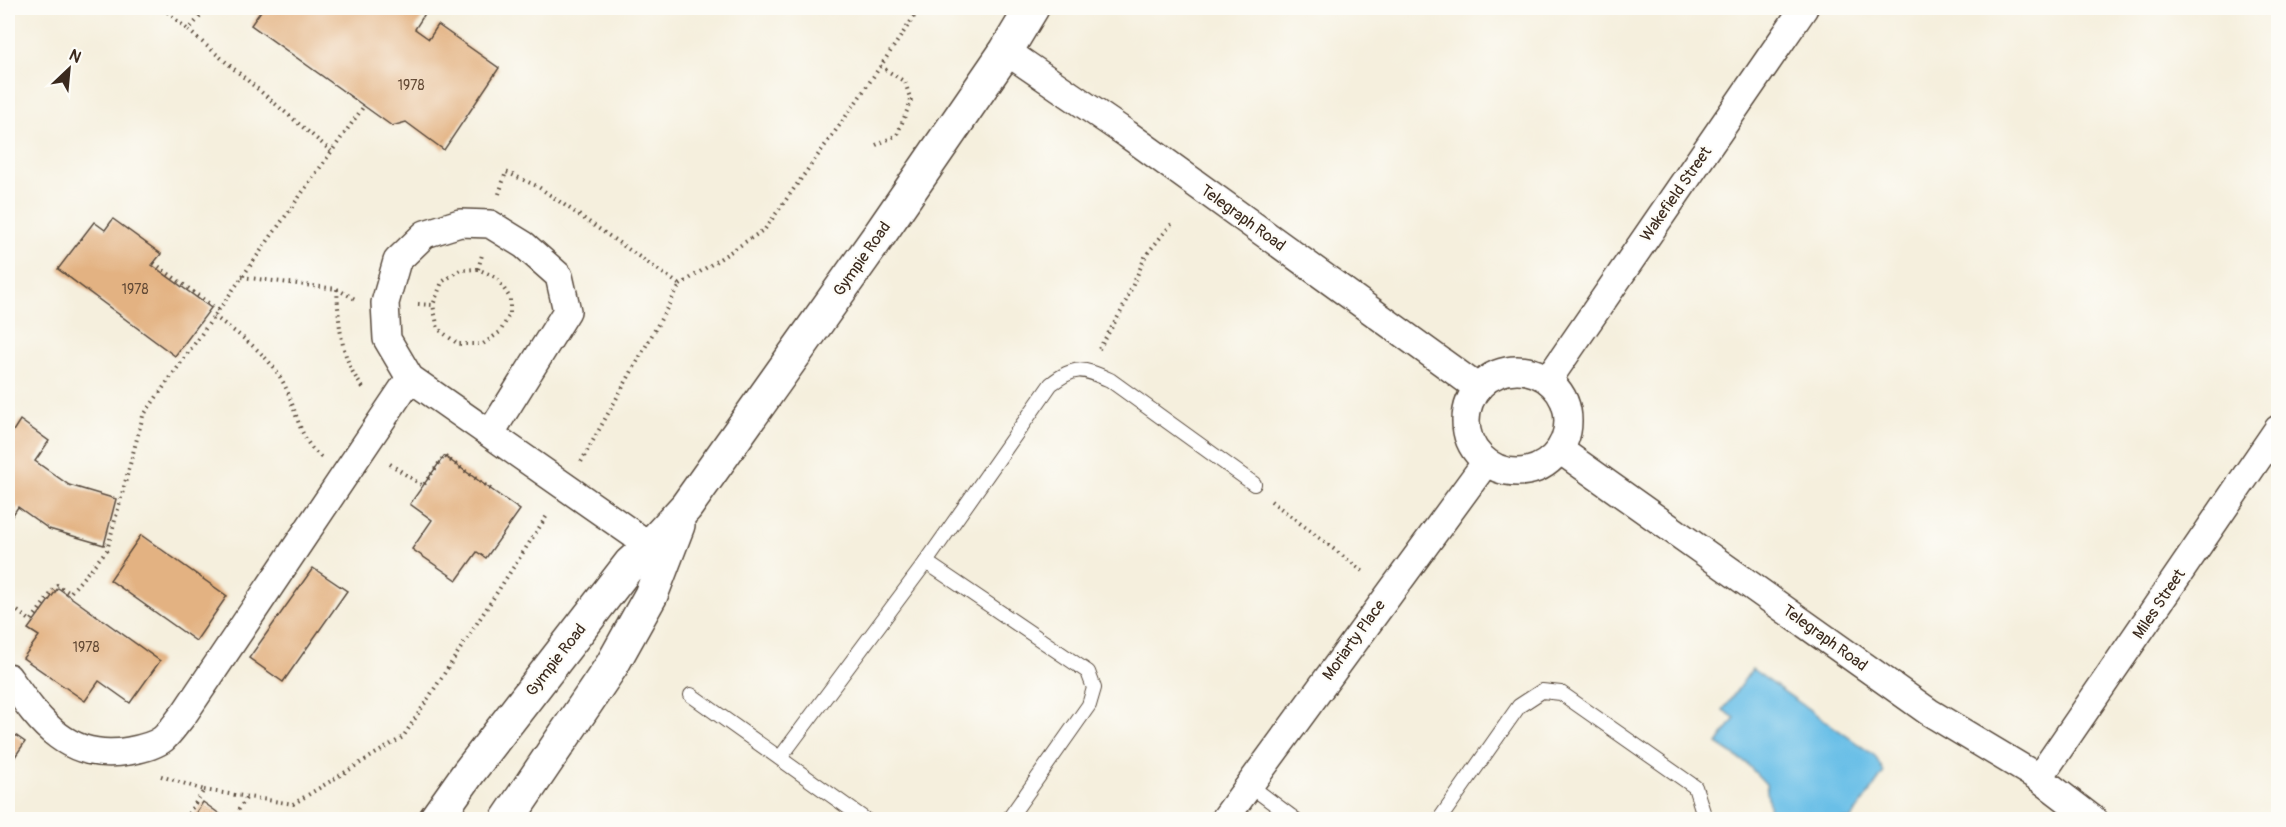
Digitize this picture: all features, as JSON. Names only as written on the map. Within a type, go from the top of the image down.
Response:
[{"type":"main road","name":"Gympie Road","points":[[435,819],[630,564],[686,507],[880,234],[1006,51],[1032,8]]},
{"type":"main road","name":"Gympie Road","points":[[507,819],[612,665],[651,595],[686,507]]},
{"type":"street","name":"Wakefield Street","points":[[1548,380],[1804,8]]},
{"type":"street","name":"Telegraph Road","points":[[1006,51],[1127,134],[1478,388]]},
{"type":"street","points":[[490,434],[567,311],[559,276],[524,245],[490,224],[460,223],[425,234],[397,261],[385,303],[387,339],[410,378],[490,434],[566,486],[650,546]]},
{"type":"street","points":[[1519,370],[1534,373],[1548,380],[1562,398],[1569,420],[1560,450],[1548,462],[1534,470],[1517,472],[1501,470],[1486,462],[1475,450],[1468,435],[1466,418],[1469,402],[1478,388],[1489,378],[1504,372],[1519,370]]},
{"type":"street","points":[[8,677],[48,728],[76,748],[109,754],[143,748],[163,740],[184,714],[410,378]]},
{"type":"street","name":"Miles Street","points":[[2039,778],[2278,429]]},
{"type":"street","name":"Telegraph Road","points":[[1560,450],[1929,712],[2039,778],[2094,819]]},
{"type":"street","name":"Moriarty Place","points":[[1224,819],[1486,462]]},
{"type":"lane","points":[[780,758],[926,562],[1051,384],[1067,371],[1087,370],[1110,380],[1254,484]]},
{"type":"lane","points":[[926,562],[1088,672],[1094,688],[1089,705],[1008,819]]},
{"type":"lane","points":[[1439,819],[1519,706],[1542,692],[1561,693],[1695,788],[1703,812],[1701,819]]},
{"type":"lane","points":[[691,695],[866,819]]},
{"type":"lane","points":[[1249,785],[1296,819]]},
{"type":"path","points":[[163,8],[331,151]]},
{"type":"path","points":[[188,30],[208,8]]},
{"type":"path","points":[[204,790],[293,804],[403,737],[566,486],[680,285],[765,229],[920,8]]},
{"type":"path","points":[[876,146],[897,135],[911,101],[905,82],[880,66]]},
{"type":"path","points":[[8,604],[31,621],[57,585],[70,593],[107,550],[143,416],[364,106]]},
{"type":"path","points":[[502,186],[506,172],[537,186],[680,285]]},
{"type":"path","points":[[1087,370],[1122,310],[1146,255],[1174,221]]},
{"type":"path","points":[[154,263],[218,310]]},
{"type":"path","points":[[478,269],[496,278],[510,298],[510,314],[500,332],[483,344],[458,344],[438,329],[433,305],[442,282],[459,270],[478,269]]},
{"type":"path","points":[[242,277],[337,289],[339,331],[347,362],[369,394]]},
{"type":"path","points":[[385,303],[433,305]]},
{"type":"path","points":[[214,316],[264,354],[284,384],[299,425],[314,452],[338,469],[350,452],[377,455],[423,486],[444,456],[492,490]]},
{"type":"path","points":[[1254,484],[1274,504],[1390,592]]},
{"type":"path","points":[[232,819],[247,797]]},
{"type":"water","points":[[1752,669],[1875,756],[1884,772],[1851,819],[1771,819],[1766,784],[1746,763],[1717,744],[1735,718],[1723,710]]},
{"type":"building","points":[[263,8],[386,8],[390,11],[393,8],[419,8],[426,12],[415,29],[429,39],[438,25],[499,68],[444,150],[406,122],[392,126],[251,25]]},
{"type":"building","points":[[113,219],[161,254],[152,265],[211,308],[175,356],[58,269],[94,222],[105,230]]},
{"type":"building","points":[[20,420],[49,441],[35,461],[69,485],[116,499],[104,545],[49,529],[18,507],[8,522],[8,439]]},
{"type":"building","points":[[444,456],[520,510],[486,558],[477,552],[457,580],[412,549],[432,520],[410,504]]},
{"type":"building","points":[[141,535],[227,596],[196,641],[110,580]]},
{"type":"building","points":[[313,568],[347,591],[283,682],[249,658]]},
{"type":"building","points":[[58,588],[160,661],[130,703],[99,681],[85,701],[23,658],[39,636],[28,629]]},
{"type":"building","points":[[8,730],[25,742],[8,767]]},
{"type":"building","points":[[203,802],[228,820],[191,820]]}]
